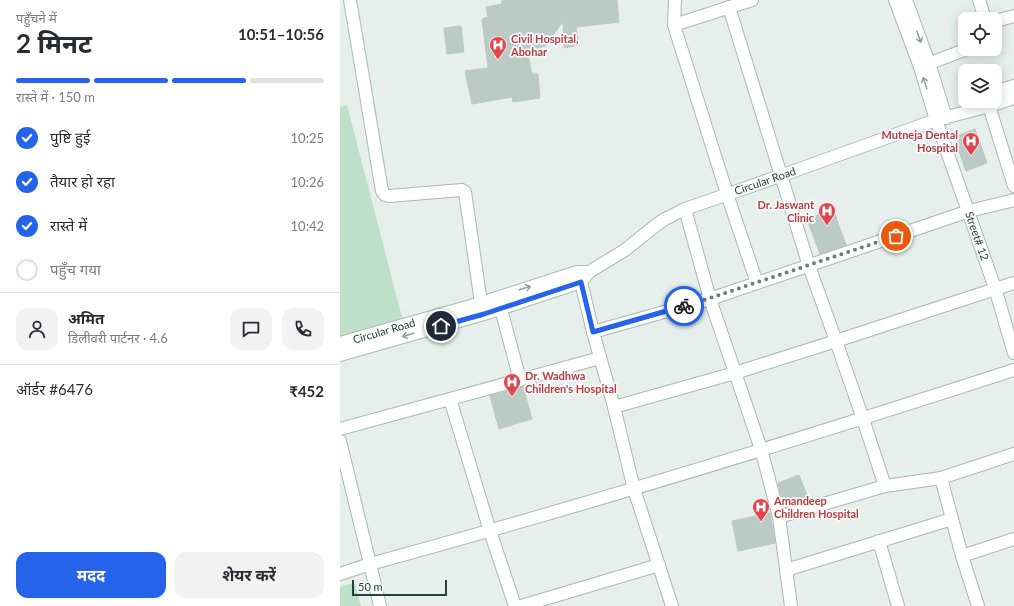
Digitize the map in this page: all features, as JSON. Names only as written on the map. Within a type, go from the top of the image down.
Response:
[{"type":"street","points":[[350,0],[382,191],[389,196],[462,190],[465,192],[481,303]]},
{"type":"street","points":[[675,0],[674,25],[756,283]]},
{"type":"street","points":[[674,25],[752,0]]},
{"type":"street","points":[[895,0],[924,65]]},
{"type":"street","points":[[906,0],[924,65]]},
{"type":"street","points":[[979,0],[983,12]]},
{"type":"street","points":[[729,7],[809,266],[885,486]]},
{"type":"street","points":[[1002,19],[1014,16]]},
{"type":"street","points":[[924,65],[958,52]]},
{"type":"street","name":"Street# 12","points":[[924,65],[946,118],[969,212],[995,288],[1014,352]]},
{"type":"street","points":[[1002,90],[1014,86]]},
{"type":"street","name":"Circular Road","points":[[1002,102],[1014,98]]},
{"type":"street","name":"Circular Road","points":[[946,118],[962,108]]},
{"type":"street","name":"Circular Road","points":[[340,343],[481,303],[499,302],[581,282],[589,272],[626,250],[665,219],[685,209],[946,118],[982,108]]},
{"type":"street","points":[[990,108],[1014,186]]},
{"type":"street","points":[[593,332],[710,298],[969,212],[1014,200]]},
{"type":"street","points":[[685,209],[710,298],[761,450],[779,517],[791,606]]},
{"type":"street","name":"Circular Road","points":[[340,355],[484,314],[499,302],[578,272],[589,272]]},
{"type":"street","points":[[581,282],[634,489],[672,606]]},
{"type":"street","points":[[614,407],[735,373],[1014,283]]},
{"type":"street","points":[[499,302],[520,380]]},
{"type":"street","points":[[340,429],[600,358]]},
{"type":"street","points":[[340,574],[370,564],[634,489],[863,419],[1014,370]]},
{"type":"street","points":[[450,399],[490,531],[515,606]]},
{"type":"street","points":[[340,441],[380,606]]},
{"type":"street","points":[[779,517],[885,486],[941,478],[1014,454]]},
{"type":"street","points":[[941,478],[962,556],[978,606]]},
{"type":"street","points":[[786,570],[952,519]]},
{"type":"street","points":[[962,556],[1014,539]]},
{"type":"street","points":[[879,541],[898,606]]},
{"type":"street","points":[[521,606],[659,564]]},
{"type":"green space","points":[[347,105],[403,321],[340,336],[340,107]]},
{"type":"green space","points":[[355,583],[361,606],[340,606],[340,587]]},
{"type":"building","points":[[502,0],[617,0],[619,22],[576,27],[579,45],[564,48],[563,21],[546,46],[527,50],[532,74],[538,74],[540,98],[513,102],[512,97],[472,104],[465,71],[488,68],[482,19],[488,17],[486,7],[502,4]]},
{"type":"building","points":[[461,26],[464,52],[447,54],[444,28]]},
{"type":"building","points":[[975,129],[987,163],[966,171],[954,137]]},
{"type":"building","points":[[833,209],[846,245],[820,254],[807,219]]},
{"type":"building","points":[[523,387],[532,419],[499,429],[490,396]]},
{"type":"building","points":[[799,475],[809,500],[784,508],[778,483]]},
{"type":"building","points":[[770,513],[775,543],[738,551],[732,521]]},
{"type":"way so far","points":[[684,306],[809,266],[896,236]]},
{"type":"place","name":"Civil Hospital, Abohar","points":[[498,60]]},
{"type":"place","name":"Mutneja Dental Hospital","points":[[971,156]]},
{"type":"place","name":"Dr. Jaswant Clinic","points":[[827,226]]},
{"type":"place","name":"Dr. Wadhwa Children's Hospital","points":[[512,397]]},
{"type":"place","name":"Amandeep Children Hospital","points":[[761,522]]},
{"type":"route","points":[[441,326],[484,314],[581,282],[593,332],[684,306]]}]
